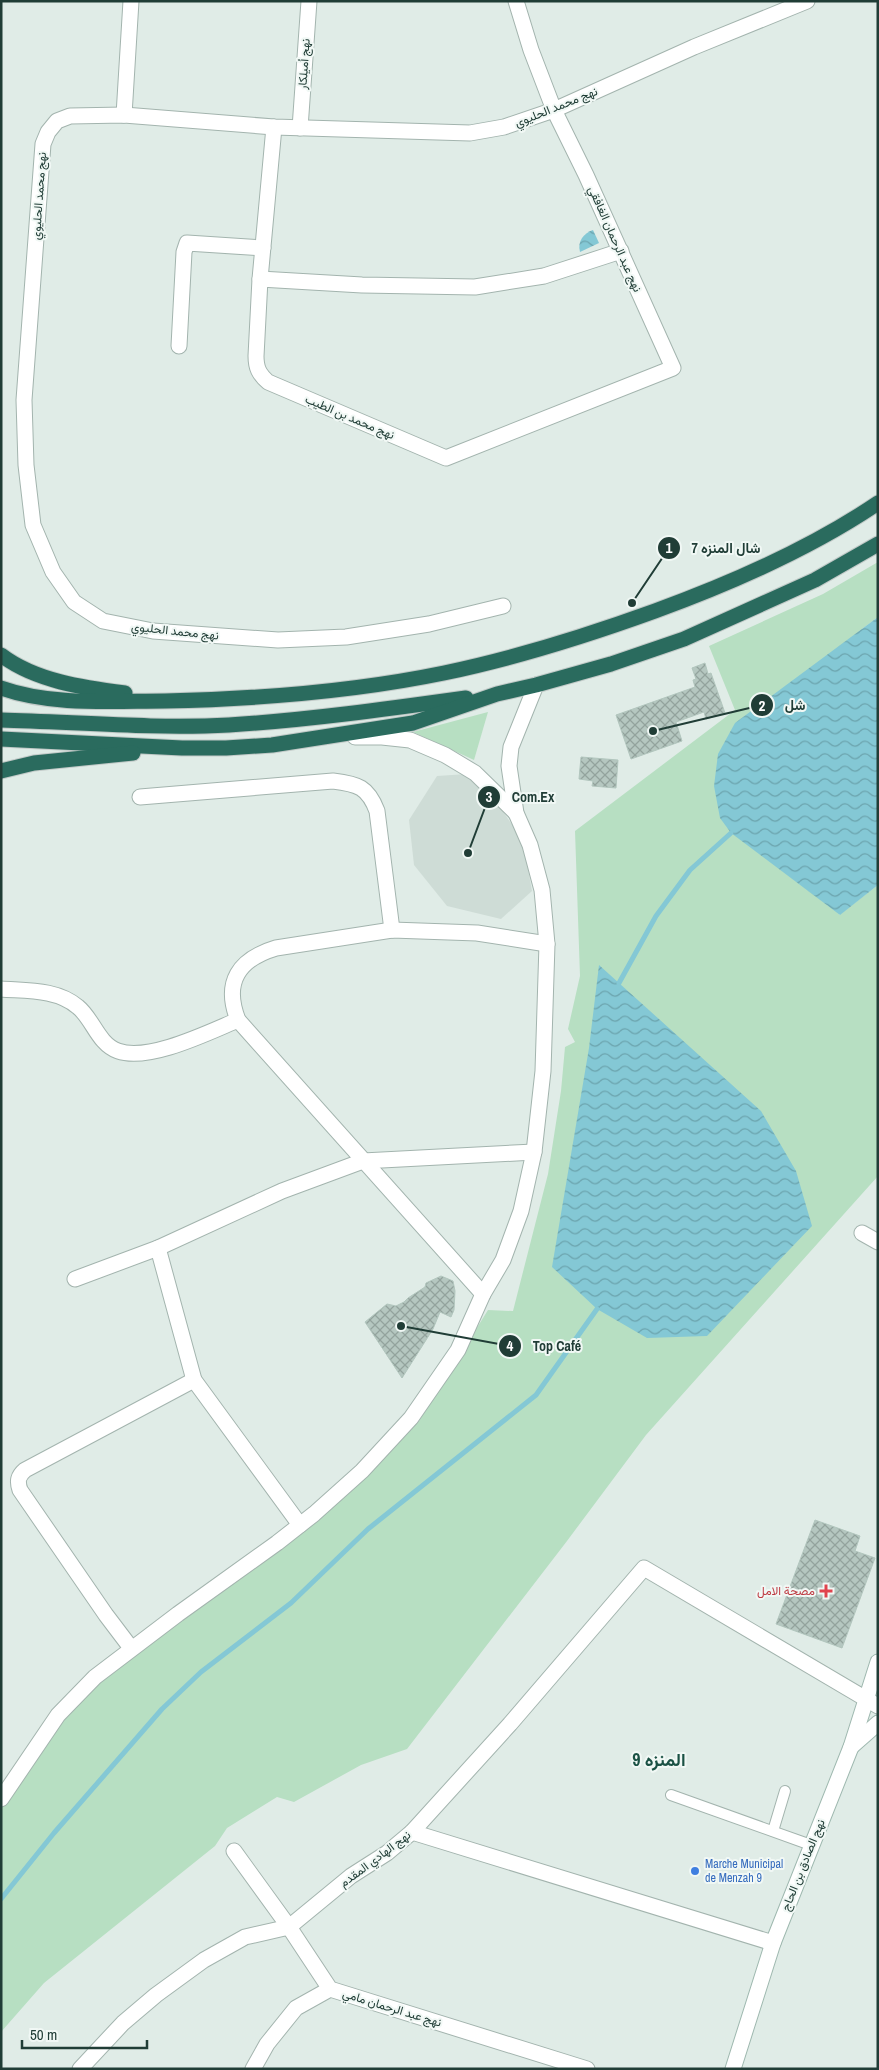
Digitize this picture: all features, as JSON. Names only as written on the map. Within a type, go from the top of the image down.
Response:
[{"type":"highway","points":[[1,688],[16,693],[84,702],[242,700],[340,689],[442,674],[529,652],[600,631],[737,579],[800,548],[878,503]]},
{"type":"highway","points":[[1,720],[152,725],[227,725],[317,718],[497,694],[536,686],[611,664],[684,639],[815,580],[878,544]]},
{"type":"highway","points":[[1,655],[11,662],[38,674],[89,689],[186,700]]},
{"type":"highway","points":[[1,771],[34,763],[182,748],[272,745],[413,724],[497,694]]},
{"type":"highway","points":[[1,739],[182,748]]},
{"type":"street","points":[[124,115],[131,1]]},
{"type":"street","name":"نهج أميلكار","points":[[300,128],[309,1]]},
{"type":"street","name":"نهج عبد الرحمان الغافقي","points":[[516,1],[531,50],[554,110],[621,250],[673,368]]},
{"type":"street","name":"نهج محمد الحليوي","points":[[503,606],[429,624],[346,637],[278,640],[152,631],[104,620],[74,602],[53,572],[33,525],[26,465],[24,400],[43,144],[48,132],[57,121],[70,116],[124,115],[300,128],[470,132],[504,127],[554,110],[694,47],[807,1]]},
{"type":"street","name":"نهج محمد بن الطيب","points":[[274,127],[260,279],[256,356],[256,365],[260,375],[268,382],[446,458],[673,368]]},
{"type":"street","points":[[179,346],[184,252],[187,243],[263,248]]},
{"type":"street","points":[[260,279],[362,285],[475,287],[544,276],[621,250]]},
{"type":"street","points":[[1,1799],[58,1716],[95,1677],[131,1648],[300,1525],[362,1471],[411,1418],[458,1350],[483,1294],[503,1260],[521,1211],[534,1152],[543,1071],[547,944],[540,882],[530,845],[516,813],[509,766],[511,747],[536,686]]},
{"type":"street","points":[[317,738],[382,736],[410,740],[445,755],[475,773],[516,813]]},
{"type":"street","points":[[140,797],[333,781],[362,787],[372,797],[377,811],[392,930]]},
{"type":"street","points":[[483,1294],[238,1020],[232,1005],[231,991],[233,984],[246,963],[259,953],[276,948],[392,930],[477,933],[547,944]]},
{"type":"street","points":[[1,989],[38,991],[59,995],[78,1007],[106,1043],[117,1051],[129,1054],[173,1048],[238,1020]]},
{"type":"street","points":[[76,1280],[158,1248],[282,1191],[364,1161],[534,1152]]},
{"type":"street","points":[[862,1234],[878,1242]]},
{"type":"street","points":[[158,1248],[194,1380],[300,1525]]},
{"type":"street","points":[[131,1648],[20,1490],[18,1479],[20,1474],[32,1465],[194,1380]]},
{"type":"street","name":"نهج الهادي المقدم","points":[[80,2069],[123,2023],[156,1995],[204,1960],[245,1937],[289,1927],[351,1876],[387,1853],[412,1832],[510,1724],[644,1568],[871,1703]]},
{"type":"street","name":"نهج الصادق بن الحاج","points":[[733,2069],[773,1943],[851,1747],[871,1703],[878,1662]]},
{"type":"street","points":[[851,1747],[878,1723]]},
{"type":"street","points":[[412,1832],[773,1943]]},
{"type":"street","name":"نهج عبد الرحمان مامي","points":[[234,1851],[289,1927],[330,1989],[587,2069]]},
{"type":"street","points":[[253,2069],[268,2044],[296,2008],[330,1989]]},
{"type":"lane","points":[[773,1831],[785,1792]]},
{"type":"lane","points":[[671,1795],[811,1845]]},
{"type":"shaded area","points":[[467,774],[498,804],[523,841],[532,891],[501,919],[447,906],[414,865],[409,820],[437,776]]},
{"type":"green space","points":[[878,562],[878,617],[862,629],[839,915],[878,885],[878,1176],[646,1435],[407,1749],[361,1765],[294,1802],[277,1797],[227,1828],[215,1846],[44,1983],[1,2032],[1,1808],[35,1756],[95,1682],[290,1542],[362,1481],[419,1421],[488,1310],[513,1311],[548,1174],[561,1091],[565,1047],[575,1042],[568,1029],[580,976],[575,831],[735,710],[709,646],[823,594]]},
{"type":"green space","points":[[488,712],[474,760],[413,732]]},
{"type":"water","points":[[593,230],[599,243],[580,252],[579,248],[582,238]]},
{"type":"water","points":[[878,617],[878,885],[840,915],[731,833],[720,818],[714,786],[718,754],[735,723]]},
{"type":"water","points":[[599,965],[761,1111],[796,1171],[812,1226],[707,1336],[647,1338],[597,1309],[552,1267],[589,1048]]},
{"type":"building","points":[[705,663],[708,674],[711,673],[725,713],[706,719],[704,712],[676,722],[682,741],[631,759],[616,715],[695,687],[693,680],[696,679],[692,668]]},
{"type":"building","points":[[581,757],[618,760],[616,788],[592,786],[593,781],[579,779]]},
{"type":"building","points":[[441,1276],[453,1281],[455,1291],[454,1310],[451,1317],[440,1312],[433,1329],[402,1378],[365,1322],[387,1304],[396,1306],[404,1302],[425,1287],[426,1283]]},
{"type":"building","name":"مصحة الامل","points":[[815,1520],[860,1536],[855,1551],[875,1558],[842,1648],[776,1624]]},
{"type":"waterway","points":[[619,983],[656,916],[690,870],[731,833]]},
{"type":"waterway","points":[[1,1899],[54,1833],[162,1709],[201,1672],[291,1603],[368,1529],[536,1395],[597,1309]]},
{"type":"place","name":"شال المنزه 7","points":[[632,603]]},
{"type":"place","name":"شل","points":[[653,731]]},
{"type":"place","name":"Com.Ex","points":[[468,853]]},
{"type":"place","name":"Top Café","points":[[401,1326]]},
{"type":"place","name":"مصحة الامل","points":[[826,1591]]},
{"type":"place","name":"Marche Municipal de Menzah 9","points":[[695,1871]]},
{"type":"district","name":"المنزه 9","points":[[659,1759]]}]
